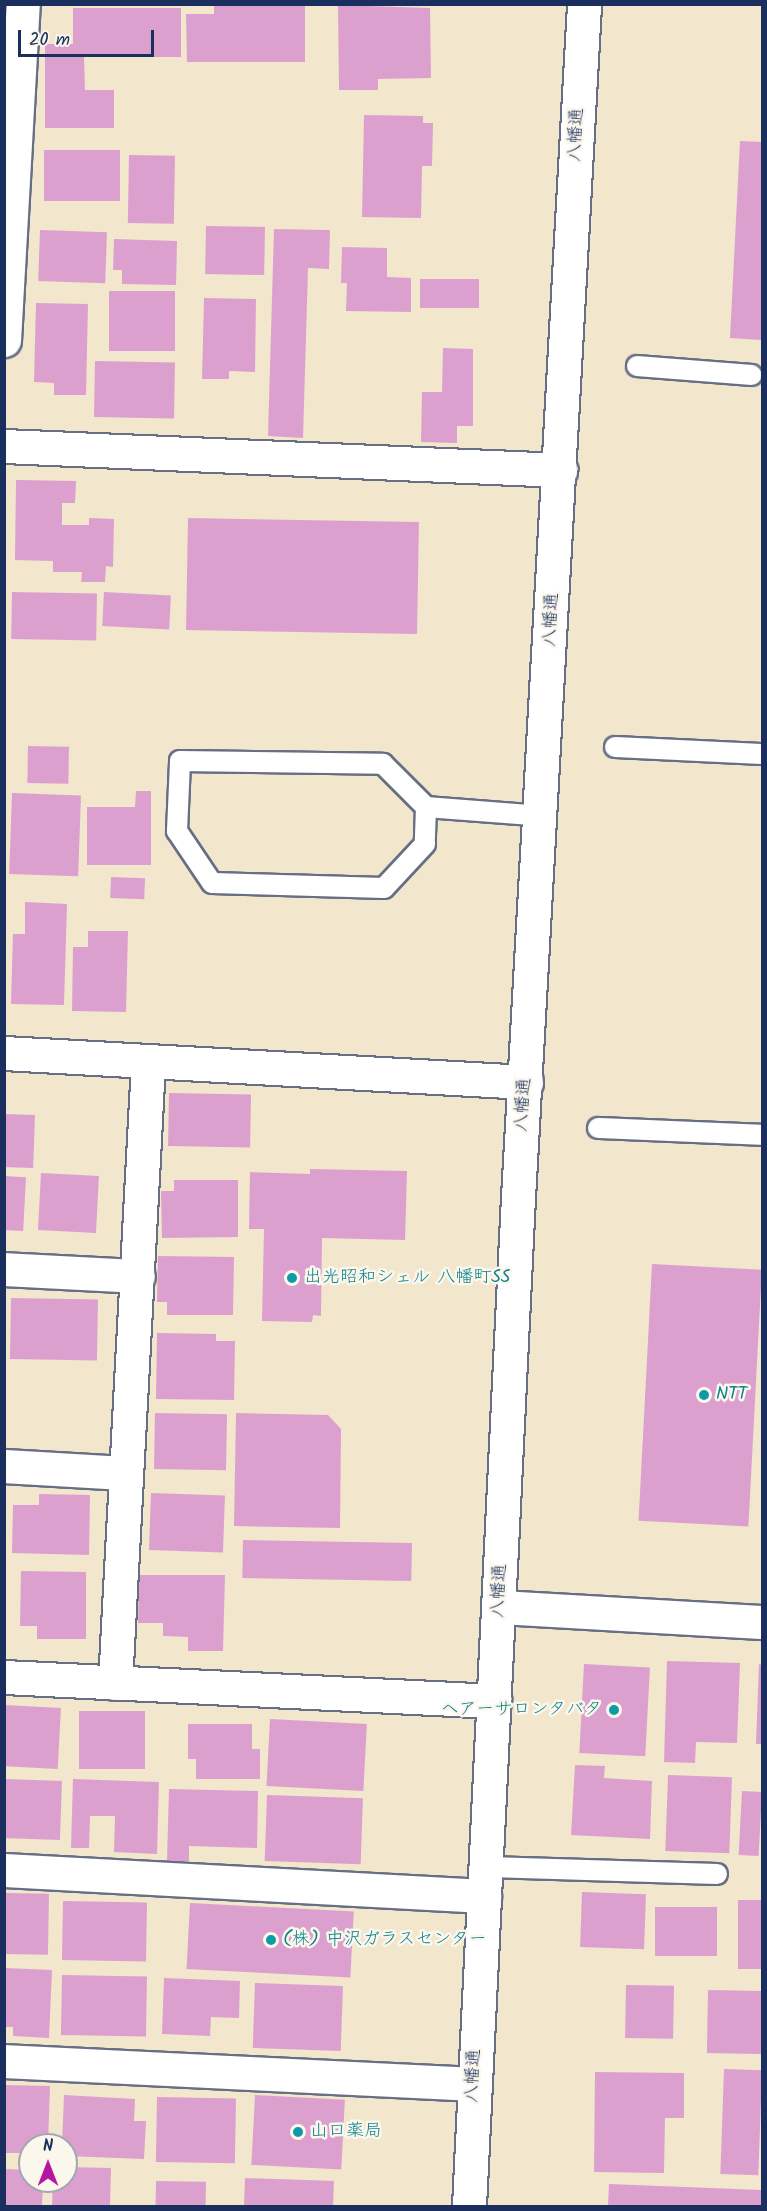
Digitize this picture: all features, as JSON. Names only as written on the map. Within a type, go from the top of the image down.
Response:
[{"type":"street","points":[[4,340],[8,206],[23,4]]},
{"type":"street","name":"八幡通","points":[[469,2206],[584,4]]},
{"type":"street","points":[[4,446],[560,470]]},
{"type":"street","points":[[4,1053],[148,1064],[526,1082]]},
{"type":"street","points":[[115,1683],[148,1064]]},
{"type":"street","points":[[4,1269],[138,1276]]},
{"type":"street","points":[[4,1466],[125,1473]]},
{"type":"street","points":[[499,1607],[762,1622]]},
{"type":"street","points":[[4,1677],[494,1701]]},
{"type":"street","points":[[4,1870],[485,1882]]},
{"type":"street","points":[[4,2061],[474,2084]]},
{"type":"lane","points":[[637,366],[752,375]]},
{"type":"lane","points":[[615,747],[762,754]]},
{"type":"lane","points":[[426,807],[425,844],[384,888],[212,883],[177,831],[180,761],[383,764],[426,807],[542,816]]},
{"type":"lane","points":[[598,1128],[762,1135]]},
{"type":"lane","points":[[485,1882],[717,1874]]},
{"type":"building","points":[[214,4],[305,4],[305,62],[187,62],[186,14],[214,14]]},
{"type":"building","points":[[338,5],[430,8],[431,78],[378,79],[378,90],[339,90]]},
{"type":"building","points":[[73,8],[181,8],[181,57],[84,57],[85,90],[114,90],[114,128],[45,128],[45,44],[73,44]]},
{"type":"building","points":[[364,115],[423,116],[423,123],[433,123],[432,166],[422,166],[421,218],[362,217]]},
{"type":"building","points":[[740,141],[762,142],[762,340],[730,338]]},
{"type":"building","points":[[44,150],[120,150],[120,201],[44,201]]},
{"type":"building","points":[[129,155],[175,156],[174,224],[128,223]]},
{"type":"building","points":[[206,226],[265,227],[264,275],[205,274]]},
{"type":"building","points":[[274,229],[330,230],[329,269],[308,268],[303,438],[268,436]]},
{"type":"building","points":[[40,230],[107,232],[105,283],[38,281]]},
{"type":"building","points":[[114,239],[177,241],[176,285],[122,284],[122,270],[113,270]]},
{"type":"building","points":[[342,247],[387,248],[387,277],[411,278],[411,312],[346,311],[347,283],[341,283]]},
{"type":"building","points":[[420,279],[479,279],[479,308],[420,308]]},
{"type":"building","points":[[109,291],[175,291],[175,351],[109,351]]},
{"type":"building","points":[[204,298],[256,299],[255,372],[229,371],[229,379],[202,379]]},
{"type":"building","points":[[36,303],[88,304],[86,395],[54,395],[54,383],[34,382]]},
{"type":"building","points":[[443,348],[473,349],[473,426],[457,426],[457,443],[421,442],[422,392],[442,392]]},
{"type":"building","points":[[95,361],[175,362],[174,418],[94,417]]},
{"type":"building","points":[[16,480],[76,481],[75,503],[62,503],[62,525],[89,525],[89,518],[114,519],[113,567],[106,566],[105,582],[81,582],[82,572],[53,572],[53,561],[15,560]]},
{"type":"building","points":[[188,518],[419,522],[417,634],[186,630]]},
{"type":"building","points":[[12,592],[97,593],[96,640],[11,639]]},
{"type":"building","points":[[104,592],[171,596],[169,629],[102,626]]},
{"type":"building","points":[[28,746],[69,747],[68,784],[27,783]]},
{"type":"building","points":[[136,791],[151,791],[151,865],[87,865],[87,807],[135,807]]},
{"type":"building","points":[[12,793],[81,795],[78,876],[9,874]]},
{"type":"building","points":[[111,877],[145,878],[144,899],[110,898]]},
{"type":"building","points":[[25,902],[67,904],[64,1005],[11,1004],[13,934],[25,934]]},
{"type":"building","points":[[88,931],[128,931],[126,1012],[72,1011],[73,947],[88,947]]},
{"type":"building","points":[[169,1093],[251,1094],[250,1147],[168,1146]]},
{"type":"building","points":[[4,1114],[35,1115],[33,1168],[4,1167]]},
{"type":"building","name":"出光昭和シェル 八幡町SS","points":[[310,1169],[407,1171],[405,1240],[322,1238],[321,1316],[313,1315],[312,1322],[262,1321],[264,1229],[249,1229],[250,1172],[310,1174]]},
{"type":"building","points":[[41,1173],[99,1176],[96,1233],[38,1230]]},
{"type":"building","points":[[4,1176],[26,1177],[23,1231],[4,1230]]},
{"type":"building","points":[[174,1180],[238,1180],[238,1237],[162,1238],[161,1191],[174,1191]]},
{"type":"building","points":[[158,1256],[234,1257],[233,1315],[167,1315],[167,1302],[157,1302]]},
{"type":"building","name":"NTT","points":[[652,1264],[762,1270],[748,1526],[639,1521]]},
{"type":"building","points":[[11,1298],[98,1300],[97,1361],[10,1359]]},
{"type":"building","points":[[157,1333],[216,1334],[216,1341],[235,1341],[234,1400],[156,1399]]},
{"type":"building","points":[[155,1413],[227,1414],[226,1470],[154,1469]]},
{"type":"building","points":[[236,1413],[328,1415],[341,1429],[340,1528],[234,1526]]},
{"type":"building","points":[[151,1493],[225,1496],[223,1553],[149,1550]]},
{"type":"building","points":[[39,1494],[90,1495],[89,1555],[12,1553],[13,1505],[39,1505]]},
{"type":"building","points":[[243,1540],[412,1543],[411,1581],[242,1578]]},
{"type":"building","points":[[21,1571],[86,1572],[86,1639],[37,1639],[37,1626],[20,1626]]},
{"type":"building","points":[[139,1575],[225,1575],[223,1651],[188,1651],[188,1637],[163,1636],[163,1623],[138,1623]]},
{"type":"building","points":[[667,1661],[740,1663],[737,1743],[696,1742],[695,1763],[664,1762]]},
{"type":"building","name":"ヘアーサロンタバタ","points":[[584,1664],[650,1667],[645,1756],[579,1753]]},
{"type":"building","points":[[759,1664],[762,1665],[762,1744],[756,1744]]},
{"type":"building","points":[[4,1705],[61,1708],[58,1769],[4,1766]]},
{"type":"building","points":[[79,1711],[145,1711],[145,1769],[79,1769]]},
{"type":"building","points":[[270,1719],[367,1724],[363,1791],[266,1786]]},
{"type":"building","points":[[188,1724],[252,1724],[252,1749],[260,1749],[260,1779],[196,1779],[196,1759],[188,1759]]},
{"type":"building","points":[[575,1765],[605,1766],[604,1778],[652,1781],[650,1839],[571,1835]]},
{"type":"building","points":[[668,1775],[732,1777],[729,1853],[665,1851]]},
{"type":"building","points":[[4,1779],[62,1781],[60,1840],[4,1838]]},
{"type":"building","points":[[73,1779],[159,1782],[157,1854],[114,1852],[115,1816],[90,1816],[89,1848],[71,1848]]},
{"type":"building","points":[[169,1789],[258,1791],[257,1848],[189,1846],[189,1861],[167,1861]]},
{"type":"building","points":[[742,1791],[762,1792],[759,1856],[739,1855]]},
{"type":"building","points":[[267,1795],[363,1798],[361,1864],[265,1861]]},
{"type":"building","points":[[582,1892],[646,1894],[644,1949],[580,1947]]},
{"type":"building","points":[[4,1893],[49,1894],[48,1955],[4,1954]]},
{"type":"building","points":[[738,1900],[762,1900],[762,1969],[738,1969]]},
{"type":"building","points":[[63,1901],[147,1902],[146,1961],[62,1960]]},
{"type":"building","name":"(株) 中沢ガラスセンター","points":[[190,1903],[354,1912],[350,1977],[187,1969]]},
{"type":"building","points":[[655,1907],[717,1907],[717,1956],[655,1956]]},
{"type":"building","points":[[4,1968],[52,1970],[49,2038],[13,2036],[13,2027],[4,2027]]},
{"type":"building","points":[[62,1975],[147,1976],[146,2036],[61,2035]]},
{"type":"building","points":[[164,1978],[240,1981],[239,2018],[211,2017],[210,2036],[162,2034]]},
{"type":"building","points":[[255,1983],[343,1986],[341,2051],[253,2048]]},
{"type":"building","points":[[626,1985],[674,1986],[673,2039],[625,2038]]},
{"type":"building","points":[[708,1990],[762,1991],[761,2054],[707,2053]]},
{"type":"building","points":[[724,2069],[762,2070],[758,2175],[720,2174]]},
{"type":"building","points":[[595,2072],[684,2073],[684,2118],[665,2118],[664,2173],[594,2172]]},
{"type":"building","points":[[4,2085],[50,2086],[48,2133],[18,2133],[18,2153],[4,2153]]},
{"type":"building","points":[[64,2095],[135,2099],[134,2121],[146,2121],[144,2159],[78,2156],[78,2133],[62,2133]]},
{"type":"building","name":"山口薬局","points":[[255,2095],[345,2100],[341,2170],[251,2165]]},
{"type":"building","points":[[157,2097],[236,2098],[235,2163],[156,2162]]},
{"type":"building","points":[[78,2167],[111,2168],[110,2206],[52,2206],[53,2193],[78,2193]]},
{"type":"building","points":[[4,2169],[18,2170],[18,2193],[43,2193],[42,2206],[4,2206]]},
{"type":"building","points":[[245,2178],[334,2181],[333,2206],[244,2206]]},
{"type":"building","points":[[156,2181],[206,2182],[206,2206],[156,2206]]},
{"type":"building","points":[[609,2184],[761,2190],[761,2206],[608,2206]]},
{"type":"place","name":"出光昭和シェル 八幡町SS","points":[[292,1278]]},
{"type":"place","name":"NTT","points":[[704,1395]]},
{"type":"place","name":"ヘアーサロンタバタ","points":[[614,1710]]},
{"type":"place","name":"(株) 中沢ガラスセンター","points":[[271,1940]]},
{"type":"place","name":"山口薬局","points":[[298,2132]]}]
